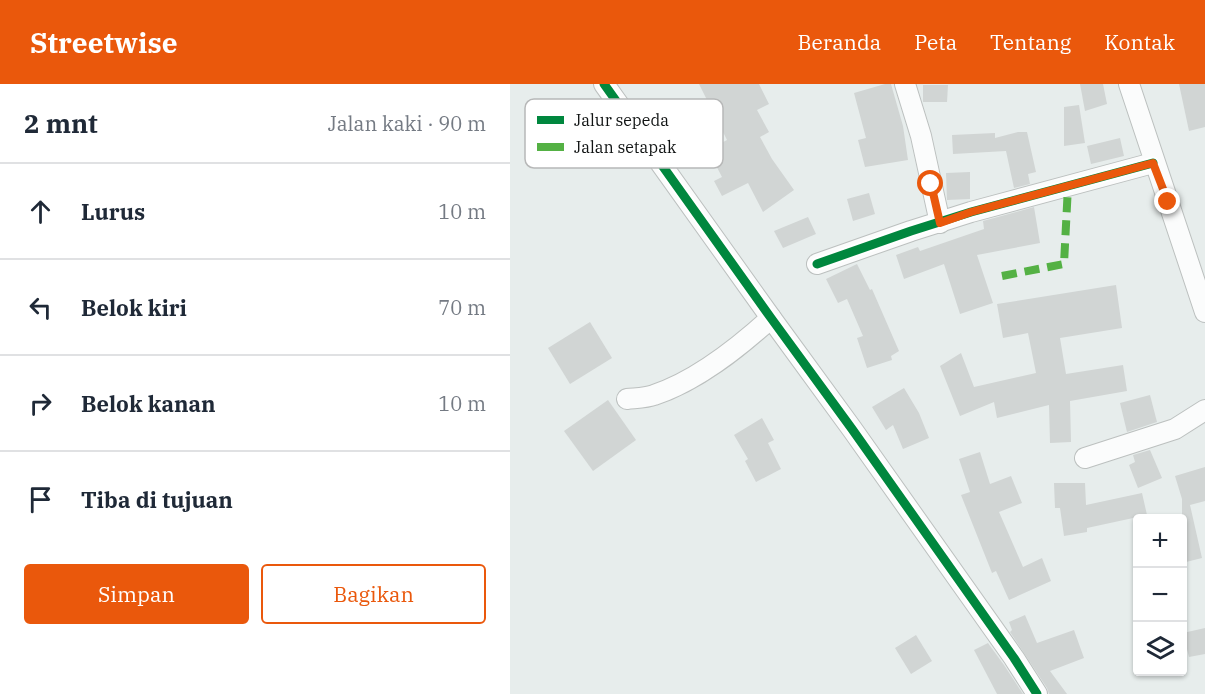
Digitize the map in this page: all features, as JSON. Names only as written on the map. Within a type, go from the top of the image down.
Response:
[{"type":"street","points":[[604,84],[615,99]]},
{"type":"street","points":[[905,84],[921,136],[940,223]]},
{"type":"street","points":[[1129,84],[1153,163],[1205,312]]},
{"type":"street","points":[[817,264],[971,212],[1153,163]]},
{"type":"street","points":[[664,168],[852,429],[1037,694]]},
{"type":"street","points":[[627,399],[653,395],[674,387],[716,363],[771,318]]},
{"type":"street","points":[[1085,459],[1175,429],[1205,410]]},
{"type":"building","points":[[699,84],[759,84],[769,104],[757,110],[769,132],[760,137],[794,190],[763,212],[748,183],[722,196],[714,181],[722,177],[717,168],[723,168],[723,142],[727,140],[723,132],[723,99],[706,99]]},
{"type":"building","points":[[891,84],[903,126],[908,160],[865,167],[858,140],[866,138],[854,93]]},
{"type":"building","points":[[1080,84],[1103,84],[1107,104],[1085,111]]},
{"type":"building","points":[[1179,84],[1205,84],[1205,127],[1189,131]]},
{"type":"building","points":[[923,85],[948,85],[947,102],[923,102]]},
{"type":"building","points":[[1079,105],[1085,143],[1064,146],[1064,107]]},
{"type":"building","points":[[1027,132],[1036,172],[1028,174],[1030,184],[1014,188],[1006,151],[953,154],[952,135],[995,133],[995,138]]},
{"type":"building","points":[[1120,138],[1124,156],[1091,164],[1087,146]]},
{"type":"building","points":[[970,172],[970,199],[947,200],[946,173]]},
{"type":"building","points":[[869,193],[875,214],[853,221],[847,199]]},
{"type":"building","points":[[1034,207],[1040,243],[977,255],[993,303],[960,314],[944,264],[904,279],[896,255],[918,247],[920,251],[984,229],[983,221]]},
{"type":"building","points":[[808,217],[816,234],[783,248],[774,231]]},
{"type":"building","points":[[857,264],[870,290],[872,289],[899,351],[891,356],[892,360],[867,368],[857,338],[863,336],[847,299],[838,303],[826,279]]},
{"type":"building","points":[[1116,285],[1122,328],[1060,338],[1066,374],[1123,365],[1127,391],[1070,401],[1071,442],[1050,443],[1049,405],[997,418],[994,402],[960,416],[940,366],[961,353],[974,387],[1036,373],[1028,333],[1003,338],[997,304]]},
{"type":"building","points":[[590,322],[612,358],[570,384],[548,348]]},
{"type":"building","points":[[904,388],[919,413],[929,438],[903,449],[893,425],[886,430],[872,407]]},
{"type":"building","points":[[1150,395],[1157,422],[1127,432],[1120,403]]},
{"type":"building","points":[[608,400],[636,440],[593,471],[564,431]]},
{"type":"building","points":[[762,418],[774,440],[768,443],[781,469],[756,482],[745,461],[748,459],[734,435]]},
{"type":"building","points":[[1150,450],[1162,478],[1138,488],[1129,465],[1135,462],[1133,455]]},
{"type":"building","points":[[980,452],[990,484],[1011,476],[1022,503],[999,512],[1023,567],[1042,558],[1051,581],[1009,600],[996,571],[992,573],[961,495],[970,492],[959,459]]},
{"type":"building","points":[[1205,467],[1205,501],[1190,505],[1202,558],[1187,562],[1187,514],[1182,514],[1182,499],[1175,476]]},
{"type":"building","points":[[1054,483],[1085,483],[1086,505],[1142,493],[1147,514],[1133,514],[1133,518],[1087,528],[1087,532],[1064,536],[1060,508],[1055,508]]},
{"type":"building","points":[[1025,615],[1037,643],[1074,630],[1084,658],[1050,671],[1067,694],[1049,694],[1010,632],[1012,630],[1009,622]]},
{"type":"building","points":[[1205,628],[1205,654],[1189,657],[1187,632]]},
{"type":"building","points":[[916,635],[932,661],[911,674],[895,648]]},
{"type":"building","points":[[988,643],[1023,694],[997,694],[974,650]]},
{"type":"marked path","points":[[1002,276],[1064,264],[1068,186]]},
{"type":"cycle path","points":[[604,84],[615,99]]},
{"type":"cycle path","points":[[817,264],[971,212],[1153,163]]},
{"type":"cycle path","points":[[664,168],[852,429],[1037,694]]},
{"type":"route","points":[[931,184],[940,223],[971,212],[1153,163],[1168,202]]}]
